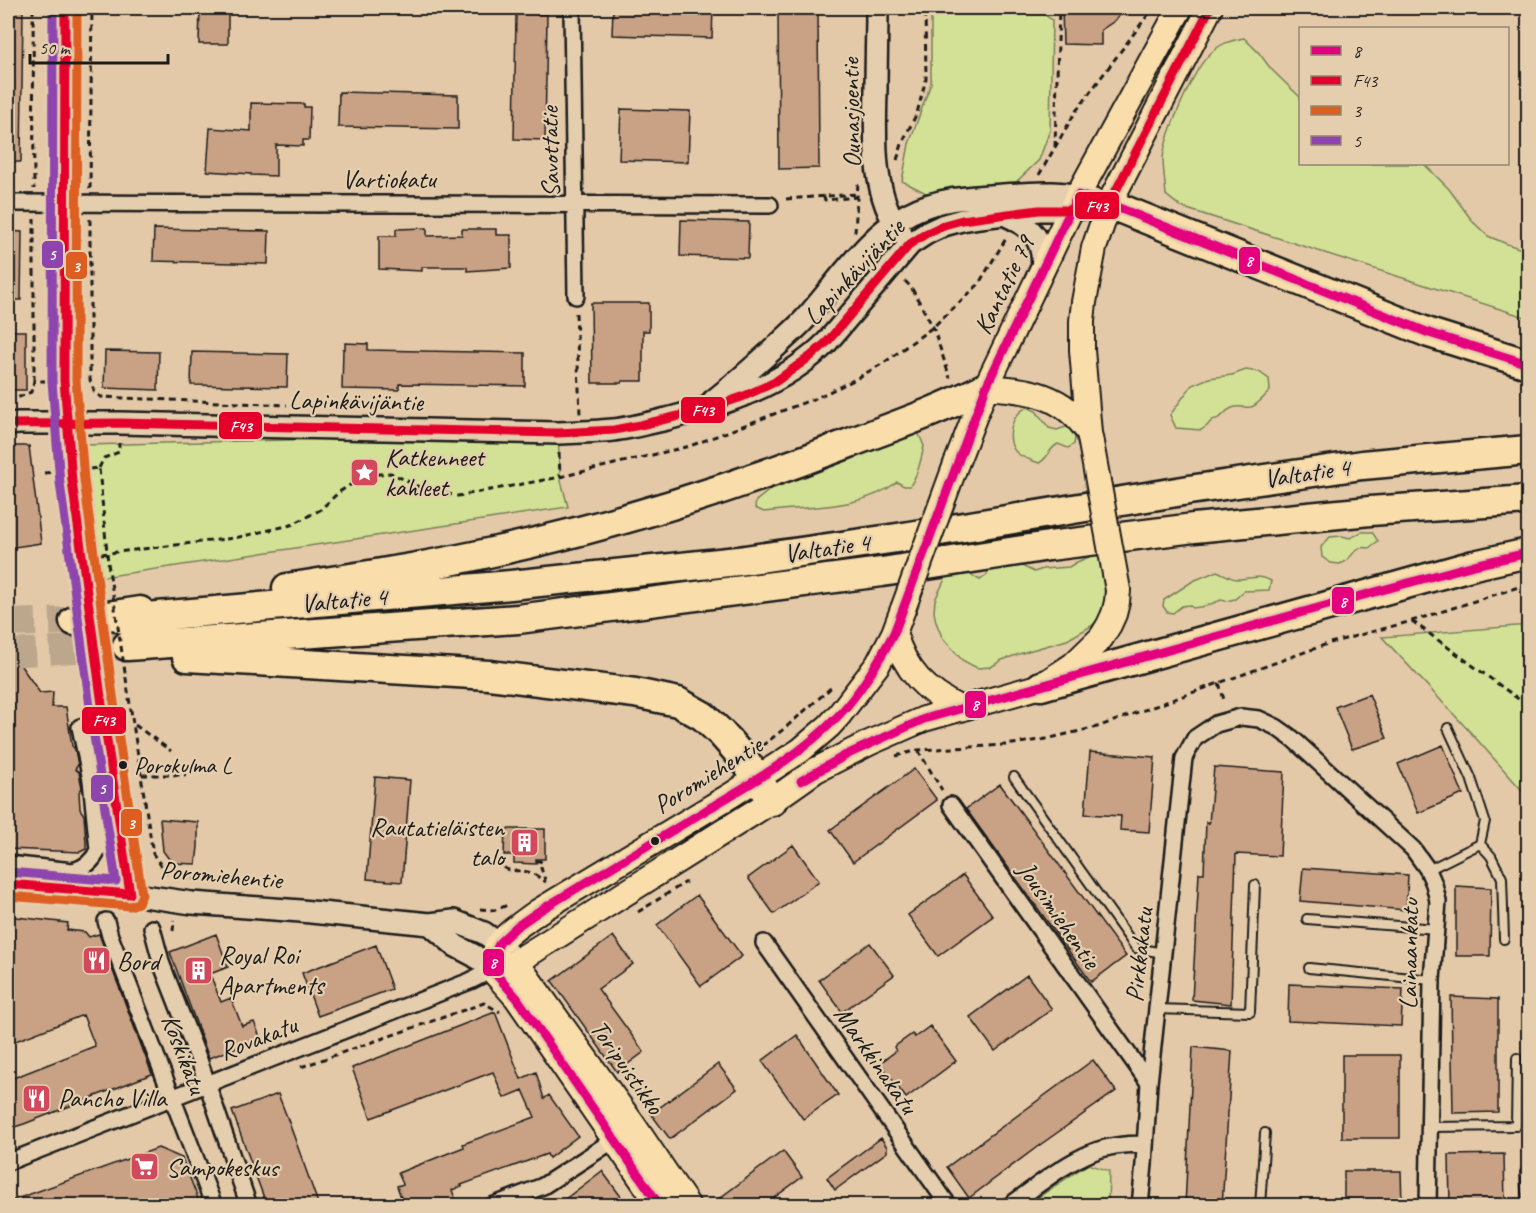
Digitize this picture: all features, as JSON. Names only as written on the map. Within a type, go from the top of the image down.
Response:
[{"type":"highway","points":[[1108,204],[1429,333],[1528,364]]},
{"type":"highway","points":[[74,621],[402,570],[496,552],[600,526],[706,495],[777,471],[956,403],[986,387]]},
{"type":"highway","name":"Valtatie 4","points":[[126,640],[511,585],[738,561],[1362,465],[1528,450]]},
{"type":"highway","name":"Valtatie 4","points":[[126,640],[518,619],[1194,528],[1370,511],[1528,500]]},
{"type":"highway","points":[[1041,686],[1474,565],[1528,553]]},
{"type":"highway","points":[[126,640],[489,675],[644,694],[678,702],[703,716],[744,759],[764,790]]},
{"type":"main road","points":[[65,8],[64,380],[72,480],[82,560],[130,894]]},
{"type":"main road","name":"Ounasjoentie","points":[[877,8],[874,150],[881,189],[893,222],[910,244]]},
{"type":"main road","name":"Kantatie 79","points":[[903,609],[986,387],[1075,202],[1180,8]]},
{"type":"main road","points":[[1090,438],[1082,350],[1082,321],[1094,248],[1108,204],[1210,8]]},
{"type":"main road","name":"Lapinkävijäntie","points":[[700,411],[746,375],[803,321],[859,255],[893,222],[930,205],[958,199],[1059,192],[1075,202]]},
{"type":"main road","name":"Lapinkävijäntie","points":[[8,424],[120,423],[558,433],[614,430],[640,425],[700,411],[742,397],[775,382],[827,342],[910,244],[927,233],[944,225],[971,218],[1006,224],[1039,210],[1075,202],[1108,204]]},
{"type":"main road","points":[[1006,224],[1015,219],[1029,229],[1038,240],[1044,260],[1042,272]]},
{"type":"main road","points":[[986,387],[1036,393],[1059,403],[1073,412],[1090,438]]},
{"type":"main road","name":"Poromiehentie","points":[[498,944],[539,911],[764,790],[816,770],[924,719],[1041,686],[1072,665],[1101,638],[1118,602],[1118,590],[1090,438]]},
{"type":"main road","name":"Poromiehentie","points":[[492,970],[516,963],[764,790],[849,703],[878,664],[903,609]]},
{"type":"main road","points":[[894,633],[899,649],[918,678],[944,700],[961,709]]},
{"type":"main road","name":"Poromiehentie","points":[[8,884],[430,924],[454,921],[484,933],[516,963]]},
{"type":"main road","points":[[430,924],[456,946],[475,956],[492,970]]},
{"type":"main road","points":[[492,970],[498,944]]},
{"type":"main road","name":"Toripuistikko","points":[[516,963],[624,1132],[660,1206]]},
{"type":"main road","name":"Toripuistikko","points":[[492,970],[624,1132],[688,1206]]},
{"type":"street","name":"Savottatie","points":[[572,8],[576,296]]},
{"type":"street","name":"Vartiokatu","points":[[8,203],[770,205]]},
{"type":"street","name":"Lainaankatu","points":[[1223,722],[1241,717],[1259,719],[1293,739],[1413,849],[1428,870],[1434,884],[1438,901],[1432,980],[1428,1206]]},
{"type":"street","name":"Pirkkakatu","points":[[1140,1206],[1149,1083],[1184,758],[1195,738],[1223,722]]},
{"type":"street","points":[[8,864],[73,871],[83,868],[95,856],[98,850],[91,780],[80,727]]},
{"type":"street","name":"Jousimiehentie","points":[[951,805],[1149,1083]]},
{"type":"street","name":"Koskikatu","points":[[106,921],[214,1206]]},
{"type":"street","name":"Koskikatu","points":[[152,928],[162,965],[199,1060],[249,1206]]},
{"type":"street","name":"Markkinakatu","points":[[764,943],[949,1206]]},
{"type":"street","name":"Rovakatu","points":[[8,1162],[470,981],[492,970]]},
{"type":"street","points":[[492,1206],[543,1186],[624,1132]]},
{"type":"street","points":[[1009,1206],[1073,1162],[1094,1151],[1119,1144],[1145,1144]]},
{"type":"lane","points":[[1448,728],[1471,778],[1485,821],[1480,844]]},
{"type":"lane","points":[[1014,777],[1136,948],[1163,952]]},
{"type":"lane","points":[[1428,870],[1480,844]]},
{"type":"lane","points":[[1480,844],[1491,856],[1502,878],[1503,939]]},
{"type":"lane","points":[[1157,1009],[1250,1012],[1255,885]]},
{"type":"lane","points":[[1307,919],[1437,929]]},
{"type":"lane","points":[[1309,968],[1432,980]]},
{"type":"lane","points":[[1430,1127],[1516,1126],[1517,1058]]},
{"type":"lane","points":[[1260,1206],[1265,1133]]},
{"type":"lane","points":[[1525,1173],[1527,1206]]},
{"type":"path","points":[[896,165],[903,141],[917,112],[926,79],[925,8]]},
{"type":"path","points":[[1055,147],[1059,8]]},
{"type":"path","points":[[1039,175],[1077,111],[1153,8]]},
{"type":"path","points":[[770,205],[781,200],[857,196]]},
{"type":"path","points":[[82,560],[235,538],[291,525],[320,510],[339,492],[366,475],[391,473],[423,489],[458,496],[561,477],[690,446],[816,398],[869,372],[933,327],[978,285],[1006,224]]},
{"type":"path","points":[[911,287],[933,327]]},
{"type":"path","points":[[576,296],[580,419]]},
{"type":"path","points":[[8,398],[17,398]]},
{"type":"path","points":[[108,563],[153,854],[165,871],[177,876]]},
{"type":"path","points":[[889,758],[918,750],[1006,745],[1046,739],[1097,727],[1330,643],[1413,621],[1528,584]]},
{"type":"path","points":[[1413,621],[1528,706]]},
{"type":"path","points":[[1219,683],[1223,722]]},
{"type":"path","points":[[785,728],[834,685]]},
{"type":"path","points":[[133,724],[171,751]]},
{"type":"path","points":[[918,750],[951,805]]},
{"type":"path","points":[[142,776],[186,775]]},
{"type":"path","points":[[498,860],[501,866],[509,871],[530,872],[546,882],[541,868],[542,863],[536,861]]},
{"type":"path","points":[[635,914],[693,877]]},
{"type":"path","points":[[482,910],[495,910],[512,904]]},
{"type":"path","name":"Rovakatu","points":[[292,1070],[484,1004],[499,1011]]},
{"type":"green space","points":[[931,8],[1035,8],[1052,20],[1050,130],[1039,160],[1014,184],[928,194],[902,181],[909,144],[931,83]]},
{"type":"green space","points":[[1244,38],[1299,96],[1299,165],[1425,165],[1449,189],[1473,222],[1488,236],[1528,251],[1528,318],[1181,207],[1166,195],[1163,158],[1175,119],[1204,61],[1218,47]]},
{"type":"green space","points":[[1528,84],[1528,233],[1523,113]]},
{"type":"green space","points":[[1246,370],[1259,372],[1269,379],[1270,391],[1259,402],[1251,407],[1232,408],[1201,430],[1176,428],[1170,415],[1192,385],[1209,378],[1232,375]]},
{"type":"green space","points":[[1027,407],[1036,411],[1049,428],[1057,430],[1069,426],[1075,438],[1074,444],[1068,448],[1058,444],[1039,463],[1017,453],[1011,444],[1010,433],[1016,417]]},
{"type":"green space","points":[[918,432],[924,446],[917,472],[910,486],[897,482],[867,498],[833,505],[764,512],[755,508],[756,501],[777,484]]},
{"type":"green space","points":[[558,433],[560,477],[568,507],[103,577],[85,445]]},
{"type":"green space","points":[[1362,532],[1372,532],[1378,541],[1369,548],[1358,548],[1346,561],[1339,564],[1331,563],[1322,557],[1321,547],[1330,537],[1350,538]]},
{"type":"green space","points":[[1096,554],[1103,557],[1110,589],[1102,615],[1093,625],[1067,640],[1002,660],[991,667],[977,668],[962,660],[942,637],[934,612],[935,600],[946,577],[955,572],[969,574],[980,580],[987,575],[990,568],[1018,564],[1034,572],[1069,567]]},
{"type":"green space","points":[[1217,571],[1236,579],[1258,577],[1266,579],[1271,581],[1269,590],[1244,591],[1235,599],[1221,600],[1193,608],[1189,605],[1182,606],[1173,613],[1167,612],[1163,606],[1164,600],[1193,581]]},
{"type":"green space","points":[[1528,625],[1528,797],[1382,637]]},
{"type":"green space","points":[[1088,1164],[1109,1171],[1108,1205],[1027,1205]]},
{"type":"building","points":[[8,8],[23,8],[21,162],[8,162]]},
{"type":"building","points":[[200,8],[228,8],[228,44],[199,44]]},
{"type":"building","points":[[613,8],[713,8],[712,38],[612,35]]},
{"type":"building","points":[[778,8],[818,8],[819,168],[779,169]]},
{"type":"building","points":[[1062,8],[1127,8],[1101,30],[1101,45],[1063,44]]},
{"type":"building","points":[[516,14],[547,14],[545,140],[514,139]]},
{"type":"building","points":[[339,92],[458,95],[458,129],[338,127]]},
{"type":"building","points":[[251,103],[304,104],[304,107],[310,107],[309,140],[303,140],[303,146],[276,145],[276,176],[207,171],[210,128],[251,131]]},
{"type":"building","points":[[621,109],[690,111],[688,162],[619,160]]},
{"type":"building","points":[[681,220],[749,222],[748,258],[680,256]]},
{"type":"building","points":[[427,228],[427,236],[462,235],[462,229],[496,229],[496,235],[511,235],[511,268],[467,271],[467,267],[422,267],[422,271],[379,269],[379,236],[396,236],[396,229]]},
{"type":"building","points":[[154,229],[269,231],[268,264],[153,261]]},
{"type":"building","points":[[8,231],[22,232],[21,300],[8,300]]},
{"type":"building","points":[[591,303],[649,303],[649,331],[643,331],[643,381],[592,383]]},
{"type":"building","points":[[8,331],[26,331],[26,390],[8,390]]},
{"type":"building","points":[[345,343],[368,344],[368,350],[525,353],[525,386],[399,384],[399,390],[342,389]]},
{"type":"building","points":[[105,351],[159,352],[158,390],[104,388]]},
{"type":"building","points":[[192,352],[288,354],[287,387],[191,385]]},
{"type":"building","points":[[8,446],[29,446],[41,543],[8,548]]},
{"type":"building","points":[[8,638],[21,666],[40,693],[53,692],[52,707],[66,707],[72,746],[75,749],[78,765],[75,769],[79,772],[82,788],[79,792],[80,809],[84,815],[86,849],[80,852],[8,849]]},
{"type":"building","points":[[1369,694],[1387,738],[1352,749],[1335,707]]},
{"type":"building","points":[[1443,745],[1463,794],[1418,813],[1398,764]]},
{"type":"building","points":[[1090,752],[1155,757],[1149,832],[1120,830],[1121,816],[1085,814]]},
{"type":"building","points":[[1214,767],[1284,772],[1280,856],[1236,854],[1231,1004],[1192,1000],[1199,873],[1204,873],[1206,822],[1209,823]]},
{"type":"building","points":[[914,769],[937,800],[853,862],[830,830]]},
{"type":"building","points":[[375,777],[410,780],[402,882],[367,879]]},
{"type":"building","points":[[1000,784],[1126,956],[1091,982],[966,809]]},
{"type":"building","points":[[160,819],[198,822],[196,864],[172,863],[163,851]]},
{"type":"building","name":"Rautatieläisten talo","points":[[505,829],[545,829],[545,859],[536,859],[536,864],[514,863],[514,855],[504,855]]},
{"type":"building","points":[[793,845],[819,881],[774,914],[748,878]]},
{"type":"building","points":[[1303,868],[1408,875],[1406,910],[1300,901]]},
{"type":"building","points":[[963,875],[993,916],[938,956],[908,915]]},
{"type":"building","points":[[1456,886],[1491,888],[1490,956],[1456,956]]},
{"type":"building","points":[[697,895],[742,956],[701,986],[657,925]]},
{"type":"building","points":[[8,916],[68,923],[67,930],[85,932],[89,937],[99,934],[152,1074],[8,1129],[8,1080],[95,1046],[83,1015],[8,1044]]},
{"type":"building","points":[[216,934],[228,967],[210,974],[221,1002],[231,998],[242,1026],[254,1022],[261,1039],[209,1058],[170,952]]},
{"type":"building","points":[[613,936],[633,964],[598,989],[644,1052],[617,1072],[552,981]]},
{"type":"building","points":[[870,943],[894,975],[842,1012],[819,980]]},
{"type":"building","points":[[376,945],[392,989],[318,1016],[302,973]]},
{"type":"building","points":[[1027,975],[1052,1009],[995,1051],[970,1017]]},
{"type":"building","points":[[1289,984],[1403,989],[1401,1026],[1288,1021]]},
{"type":"building","points":[[1451,997],[1498,999],[1498,1112],[1453,1113]]},
{"type":"building","points":[[495,1012],[521,1079],[536,1072],[544,1099],[549,1095],[578,1136],[549,1158],[547,1154],[461,1185],[452,1190],[456,1201],[446,1206],[422,1206],[421,1201],[404,1206],[397,1186],[403,1184],[398,1173],[464,1147],[463,1144],[535,1117],[523,1090],[504,1098],[493,1072],[371,1118],[352,1068]]},
{"type":"building","points":[[930,1026],[956,1061],[906,1098],[880,1063],[896,1051],[894,1047],[912,1034],[915,1037]]},
{"type":"building","points":[[797,1035],[838,1095],[803,1119],[762,1061]]},
{"type":"building","points":[[1193,1047],[1232,1051],[1222,1206],[1185,1206]]},
{"type":"building","points":[[1342,1055],[1400,1055],[1400,1138],[1342,1138]]},
{"type":"building","points":[[1093,1060],[1116,1091],[969,1198],[947,1167]]},
{"type":"building","points":[[718,1064],[737,1089],[670,1139],[651,1114]]},
{"type":"building","points":[[278,1094],[319,1206],[267,1206],[232,1111]]},
{"type":"building","points":[[881,1138],[887,1147],[887,1152],[835,1190],[827,1178]]},
{"type":"building","name":"Sampokeskus","points":[[158,1148],[182,1158],[201,1206],[8,1206],[8,1202]]},
{"type":"building","points":[[783,1151],[802,1177],[763,1206],[709,1206]]},
{"type":"building","points":[[1504,1154],[1505,1206],[1450,1206],[1449,1155]]},
{"type":"building","points":[[602,1171],[628,1206],[556,1206]]},
{"type":"building","points":[[1344,1171],[1401,1171],[1402,1206],[1344,1206]]},
{"type":"tunnel","points":[[8,623],[98,620]]},
{"type":"tunnel","points":[[8,653],[127,646]]},
{"type":"transit line","name":"5","points":[[9,872],[116,881],[60,483],[52,381],[53,8]]},
{"type":"transit line","name":"F43","points":[[8,884],[130,894],[72,481],[64,380],[65,8]]},
{"type":"transit line","name":"3","points":[[8,896],[130,906],[138,903],[142,895],[84,480],[76,380],[77,8]]},
{"type":"transit line","name":"F43","points":[[8,424],[120,423],[558,433],[614,430],[640,425],[700,411],[742,397],[775,382],[827,342],[910,244],[927,233],[962,220],[1039,210],[1071,210],[1109,204],[1210,8]]},
{"type":"transit line","name":"8","points":[[660,1206],[517,998],[492,970],[495,952],[500,942],[516,927],[539,911],[776,767],[824,730],[862,687],[894,633],[986,387],[1078,195],[1109,204],[1429,333],[1528,364]]},
{"type":"transit line","name":"8","points":[[801,781],[846,755],[924,719],[1353,598],[1474,565],[1528,553]]},
{"type":"place","name":"Katkenneet kahleet","points":[[364,472]]},
{"type":"place","name":"Porokulma L","points":[[123,765]]},
{"type":"place","name":"Rautatieläisten talo","points":[[525,842]]},
{"type":"place","name":"Bord","points":[[96,961]]},
{"type":"place","name":"Royal Roi Apartments","points":[[198,970]]},
{"type":"place","name":"Pancho Villa","points":[[37,1098]]},
{"type":"place","name":"Sampokeskus","points":[[145,1167]]}]
